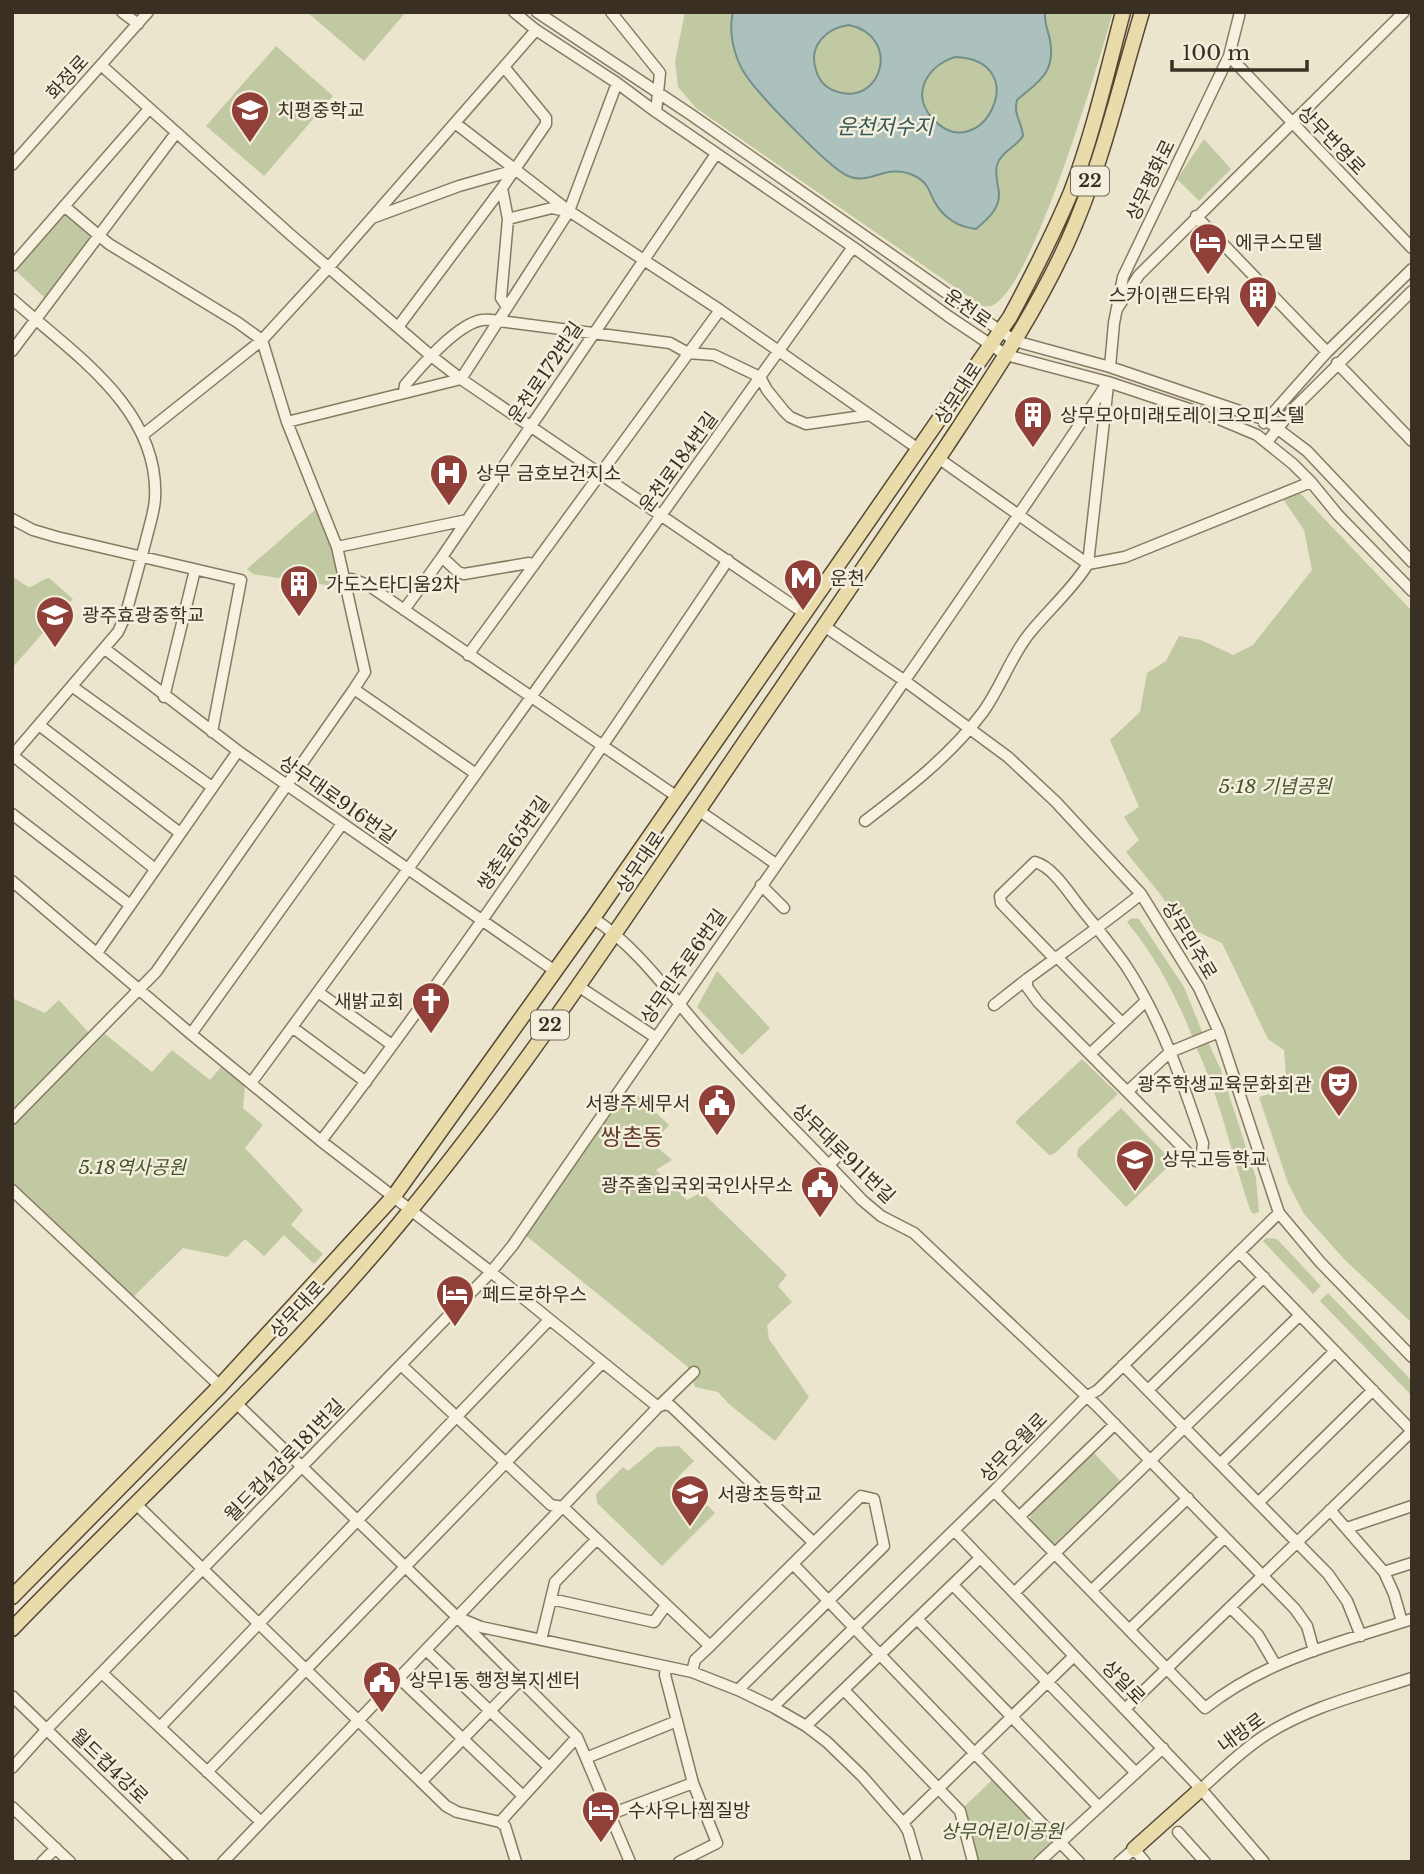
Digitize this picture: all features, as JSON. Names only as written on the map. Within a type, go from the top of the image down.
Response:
[{"type":"main road","name":"상무대로","points":[[12,1597],[220,1386],[394,1196],[593,918],[1020,299],[1071,191],[1093,126],[1123,12]]},
{"type":"main road","name":"상무대로","points":[[12,1629],[307,1327],[411,1210],[492,1107],[616,933],[1015,341],[1059,261],[1074,225],[1098,162],[1142,12]]},
{"type":"main road","name":"내방로","points":[[1134,1849],[1201,1789]]},
{"type":"street","points":[[122,12],[138,24]]},
{"type":"street","name":"화정로","points":[[12,165],[148,12]]},
{"type":"street","name":"운천로","points":[[514,12],[536,30],[617,83],[1006,355],[1108,382],[1219,419],[1257,435],[1311,482],[1412,591]]},
{"type":"street","name":"운천로","points":[[537,12],[1015,341],[1110,368],[1266,419],[1307,451],[1409,554]]},
{"type":"street","points":[[611,12],[660,73],[656,112]]},
{"type":"street","name":"상무평화로","points":[[1110,368],[1123,276],[1229,55],[1240,12]]},
{"type":"street","points":[[1117,309],[1139,275],[1196,216],[1404,12]]},
{"type":"street","points":[[144,435],[262,340],[536,30]]},
{"type":"street","name":"상무번영로","points":[[1229,55],[1412,248]]},
{"type":"street","points":[[101,65],[430,355],[461,379],[804,613]]},
{"type":"street","points":[[398,327],[542,131],[546,118],[504,67]]},
{"type":"street","points":[[287,422],[461,379],[569,211],[617,83]]},
{"type":"street","points":[[12,266],[149,109]]},
{"type":"street","points":[[455,122],[569,211],[719,310],[917,448]]},
{"type":"street","points":[[12,351],[176,133]]},
{"type":"street","name":"운천로172번길","points":[[404,610],[716,154]]},
{"type":"street","points":[[370,219],[459,186],[515,170]]},
{"type":"street","points":[[502,188],[508,219],[501,298],[507,307]]},
{"type":"street","points":[[12,1119],[156,972],[365,672],[343,584],[337,547],[287,422],[262,340],[98,236],[64,206]]},
{"type":"street","points":[[508,219],[552,208],[569,211]]},
{"type":"street","points":[[1196,216],[1327,352]]},
{"type":"street","name":"운천로184번길","points":[[251,1083],[408,869],[853,247]]},
{"type":"street","points":[[1257,435],[1266,419],[1327,352],[1412,269]]},
{"type":"street","points":[[1267,442],[1294,408],[1337,363],[1412,291]]},
{"type":"street","points":[[12,299],[113,391],[144,435],[152,457],[155,496],[125,617],[105,649],[12,755],[155,869]]},
{"type":"street","points":[[468,655],[719,310]]},
{"type":"street","points":[[404,392],[405,386],[430,355],[465,327],[480,320],[670,343],[688,353],[714,355],[760,377],[767,390],[790,417],[806,424],[870,415]]},
{"type":"street","points":[[1337,363],[1412,441]]},
{"type":"street","points":[[866,821],[926,772],[970,728],[986,708],[1012,657],[1088,564],[1108,382]]},
{"type":"street","name":"상무민주로6번길","points":[[491,1272],[513,1245],[655,1037],[905,681],[1108,382]]},
{"type":"street","points":[[938,458],[1088,564],[1125,556],[1311,482]]},
{"type":"street","points":[[12,519],[33,530],[57,537],[241,580],[212,732]]},
{"type":"street","points":[[337,547],[467,520]]},
{"type":"street","points":[[442,557],[464,574],[529,563],[534,565]]},
{"type":"street","name":"쌍촌로65번길","points":[[321,1141],[366,1082],[603,746],[728,561]]},
{"type":"street","points":[[164,697],[195,570]]},
{"type":"street","points":[[343,584],[352,579],[361,581],[676,796]]},
{"type":"street","name":"상무민주로","points":[[824,626],[905,681],[1008,757],[1038,784],[1141,894],[1192,976],[1219,1032],[1279,1213],[1320,1262],[1412,1357]]},
{"type":"street","name":"상무대로916번길","points":[[105,649],[164,697],[238,751],[555,971]]},
{"type":"street","points":[[73,687],[212,787]]},
{"type":"street","points":[[354,689],[476,774]]},
{"type":"street","points":[[40,725],[180,833]]},
{"type":"street","points":[[97,953],[238,751]]},
{"type":"street","points":[[698,810],[776,864]]},
{"type":"street","points":[[12,814],[130,905]]},
{"type":"street","points":[[191,1034],[342,824]]},
{"type":"street","points":[[1027,979],[1027,987],[1038,1002],[1196,1161],[1202,1153],[1203,1143],[1170,1052],[1146,1001],[1126,967],[1066,889],[1042,864],[1035,862],[1000,896],[1001,903],[1122,1023]]},
{"type":"street","points":[[761,885],[784,908]]},
{"type":"street","points":[[14,886],[321,1141],[491,1272],[658,1407]]},
{"type":"street","points":[[994,1005],[1141,894]]},
{"type":"street","name":"상무대로911번길","points":[[593,918],[616,933],[742,1076],[871,1208],[914,1233],[1151,1459],[1295,1608],[1307,1626],[1314,1651]]},
{"type":"street","points":[[578,986],[655,1037]]},
{"type":"street","points":[[318,992],[392,1045]]},
{"type":"street","points":[[1090,1054],[1146,1001]]},
{"type":"street","points":[[292,1027],[366,1082]]},
{"type":"street","points":[[1128,1091],[1170,1052],[1219,1032]]},
{"type":"street","points":[[829,1165],[844,1149]]},
{"type":"street","points":[[12,1190],[220,1386]]},
{"type":"street","name":"상무오월로","points":[[773,1707],[1086,1397],[1098,1390],[1279,1213]]},
{"type":"street","points":[[1125,1709],[1412,1431],[1239,1252]]},
{"type":"street","name":"월드컵4강로181번길","points":[[12,1768],[491,1272]]},
{"type":"street","points":[[1148,1390],[1264,1277]]},
{"type":"street","points":[[1014,1593],[1300,1315]]},
{"type":"street","points":[[159,1727],[549,1320]]},
{"type":"street","points":[[1220,1464],[1335,1351]]},
{"type":"street","points":[[207,1772],[602,1363]]},
{"type":"street","points":[[401,1365],[551,1505],[563,1507],[710,1646]]},
{"type":"street","points":[[1124,1365],[1340,1589],[1361,1636]]},
{"type":"street","points":[[223,1862],[694,1372]]},
{"type":"street","points":[[1258,1503],[1373,1390]]},
{"type":"street","points":[[235,1402],[577,1737],[631,1862]]},
{"type":"street","points":[[658,1407],[665,1404],[671,1406],[814,1544]]},
{"type":"street","points":[[1019,1517],[1115,1424]]},
{"type":"street","points":[[994,1491],[1205,1708],[1228,1690],[1275,1664],[1407,1621],[1384,1572],[1330,1510]]},
{"type":"street","points":[[692,1672],[695,1660],[861,1496],[874,1499],[884,1546],[738,1690]]},
{"type":"street","points":[[1091,1591],[1188,1498]]},
{"type":"street","points":[[136,1505],[446,1806],[457,1812],[500,1822],[508,1831],[516,1862]]},
{"type":"street","points":[[1347,1528],[1412,1506]]},
{"type":"street","name":"상일로","points":[[954,1530],[1163,1748],[1264,1862]]},
{"type":"street","points":[[1129,1630],[1225,1537]]},
{"type":"street","points":[[541,1640],[555,1582],[597,1539]]},
{"type":"street","points":[[806,1726],[980,1558]]},
{"type":"street","points":[[1384,1572],[1412,1563]]},
{"type":"street","points":[[793,1564],[1079,1862]]},
{"type":"street","points":[[953,1585],[1136,1773]]},
{"type":"street","points":[[551,1600],[654,1622],[666,1605]]},
{"type":"street","points":[[1230,1607],[1258,1635],[1275,1664]]},
{"type":"street","points":[[457,1617],[481,1627],[692,1672],[773,1707],[827,1742],[862,1776],[903,1823],[917,1862]]},
{"type":"street","points":[[917,1619],[1099,1807]]},
{"type":"street","points":[[426,1650],[549,1767]]},
{"type":"street","points":[[903,1823],[1074,1656]]},
{"type":"street","points":[[666,1667],[665,1675],[694,1783],[717,1843],[679,1862]]},
{"type":"street","points":[[103,1673],[261,1822]]},
{"type":"street","points":[[399,1678],[523,1796]]},
{"type":"street","name":"내방로","points":[[1201,1789],[1244,1750],[1298,1717],[1412,1678]]},
{"type":"street","points":[[421,1782],[520,1680]]},
{"type":"street","points":[[844,1690],[960,1811],[973,1862]]},
{"type":"street","name":"월드컵4강로","points":[[12,1696],[183,1862]]},
{"type":"street","points":[[586,1758],[677,1721]]},
{"type":"street","points":[[500,1822],[577,1737]]},
{"type":"street","points":[[1039,1862],[1163,1748]]},
{"type":"street","points":[[611,1814],[694,1783]]},
{"type":"street","points":[[12,1807],[70,1862]]},
{"type":"street","points":[[1178,1832],[1204,1861]]},
{"type":"street","points":[[43,1862],[56,1848]]},
{"type":"street","points":[[1134,1849],[1145,1862]]},
{"type":"street","name":"내방로","points":[[1119,1862],[1134,1849]]},
{"type":"green space","points":[[307,12],[406,12],[364,61]]},
{"type":"green space","points":[[685,12],[1113,12],[1063,170],[1027,259],[1009,289],[993,305],[982,306],[696,108],[678,87],[675,61]]},
{"type":"green space","points":[[276,46],[333,96],[264,176],[206,126]]},
{"type":"green space","points":[[1204,139],[1231,169],[1199,201],[1177,179]]},
{"type":"green space","points":[[61,215],[66,215],[89,235],[89,241],[45,298],[14,269]]},
{"type":"green space","name":"5·18 기념공원","points":[[1299,492],[1412,611],[1412,1323],[1344,1259],[1304,1214],[1288,1183],[1259,1097],[1287,1089],[1284,1050],[1268,1039],[1222,943],[1200,933],[1185,930],[1126,852],[1139,840],[1124,817],[1139,807],[1110,740],[1140,712],[1147,673],[1166,661],[1179,636],[1201,640],[1233,655],[1253,645],[1312,570],[1304,530],[1283,499]]},
{"type":"green space","points":[[316,509],[332,544],[339,581],[333,586],[253,574],[247,569]]},
{"type":"green space","points":[[12,576],[28,587],[49,578],[73,599],[12,668]]},
{"type":"green space","points":[[1132,918],[1139,919],[1184,987],[1203,1034],[1193,1038],[1164,977],[1127,922]]},
{"type":"green space","points":[[717,971],[770,1028],[742,1055],[697,1007]]},
{"type":"green space","name":"5.18역사공원","points":[[12,998],[45,1013],[59,1000],[90,1034],[71,1055],[78,1061],[105,1034],[152,1072],[172,1050],[210,1080],[222,1066],[245,1086],[243,1108],[263,1125],[245,1148],[303,1210],[291,1225],[323,1254],[314,1264],[284,1235],[264,1256],[245,1239],[227,1257],[183,1248],[131,1299],[12,1184],[12,1127],[19,1120],[12,1113]]},
{"type":"green space","points":[[1208,1042],[1221,1070],[1256,1178],[1259,1212],[1254,1214],[1251,1212],[1212,1087],[1196,1047]]},
{"type":"green space","points":[[1082,1059],[1118,1094],[1054,1154],[1049,1155],[1015,1122]]},
{"type":"green space","points":[[634,1092],[669,1125],[652,1143],[672,1160],[656,1170],[687,1200],[702,1192],[787,1275],[778,1286],[792,1302],[767,1325],[769,1339],[809,1397],[775,1441],[718,1392],[695,1387],[688,1367],[525,1235],[613,1107],[617,1110]]},
{"type":"green space","points":[[1121,1108],[1173,1162],[1126,1207],[1077,1156],[1078,1149]]},
{"type":"green space","points":[[1266,1238],[1277,1239],[1321,1286],[1313,1294],[1263,1241]]},
{"type":"green space","points":[[1328,1293],[1412,1381],[1412,1396],[1320,1301]]},
{"type":"green space","points":[[679,1446],[694,1461],[678,1477],[715,1513],[662,1566],[597,1503],[596,1494],[623,1467],[628,1471],[657,1447]]},
{"type":"green space","points":[[1094,1453],[1122,1483],[1060,1543],[1052,1544],[1030,1523],[1031,1514]]},
{"type":"green space","name":"상무어린이공원","points":[[994,1778],[1050,1838],[1050,1845],[1032,1862],[979,1862],[964,1807]]},
{"type":"water","name":"운천저수지","points":[[733,12],[1045,12],[1051,51],[1048,69],[1032,88],[1017,100],[1016,110],[1023,136],[997,165],[999,194],[994,211],[976,229],[969,228],[946,216],[925,184],[915,176],[905,172],[887,172],[856,178],[839,170],[794,129],[745,74],[733,44]],"holes":[[[849,25],[865,32],[876,42],[880,54],[880,68],[875,79],[866,89],[854,93],[838,92],[827,87],[819,78],[814,61],[817,46],[826,34]],[[955,57],[980,63],[993,75],[996,91],[992,108],[982,123],[968,131],[951,131],[933,119],[923,100],[922,91],[930,74],[945,61]]]},
{"type":"place","name":"치평중학교","points":[[250,144]]},
{"type":"place","name":"에쿠스모텔","points":[[1208,276]]},
{"type":"place","name":"스카이랜드타워","points":[[1258,329]]},
{"type":"place","name":"상무모아미래도레이크오피스텔","points":[[1033,449]]},
{"type":"place","name":"상무 금호보건지소","points":[[449,507]]},
{"type":"place","name":"운천","points":[[803,612]]},
{"type":"place","name":"가도스타디움2차","points":[[299,618]]},
{"type":"place","name":"광주효광중학교","points":[[55,649]]},
{"type":"place","name":"새밝교회","points":[[431,1035]]},
{"type":"place","name":"광주학생교육문화회관","points":[[1339,1118]]},
{"type":"place","name":"서광주세무서","points":[[717,1137]]},
{"type":"place","name":"상무고등학교","points":[[1135,1193]]},
{"type":"place","name":"광주출입국외국인사무소","points":[[820,1219]]},
{"type":"place","name":"페드로하우스","points":[[455,1328]]},
{"type":"place","name":"서광초등학교","points":[[690,1528]]},
{"type":"place","name":"상무1동 행정복지센터","points":[[382,1714]]},
{"type":"place","name":"수사우나찜질방","points":[[601,1844]]},
{"type":"district","name":"쌍촌동","points":[[632,1137]]}]
